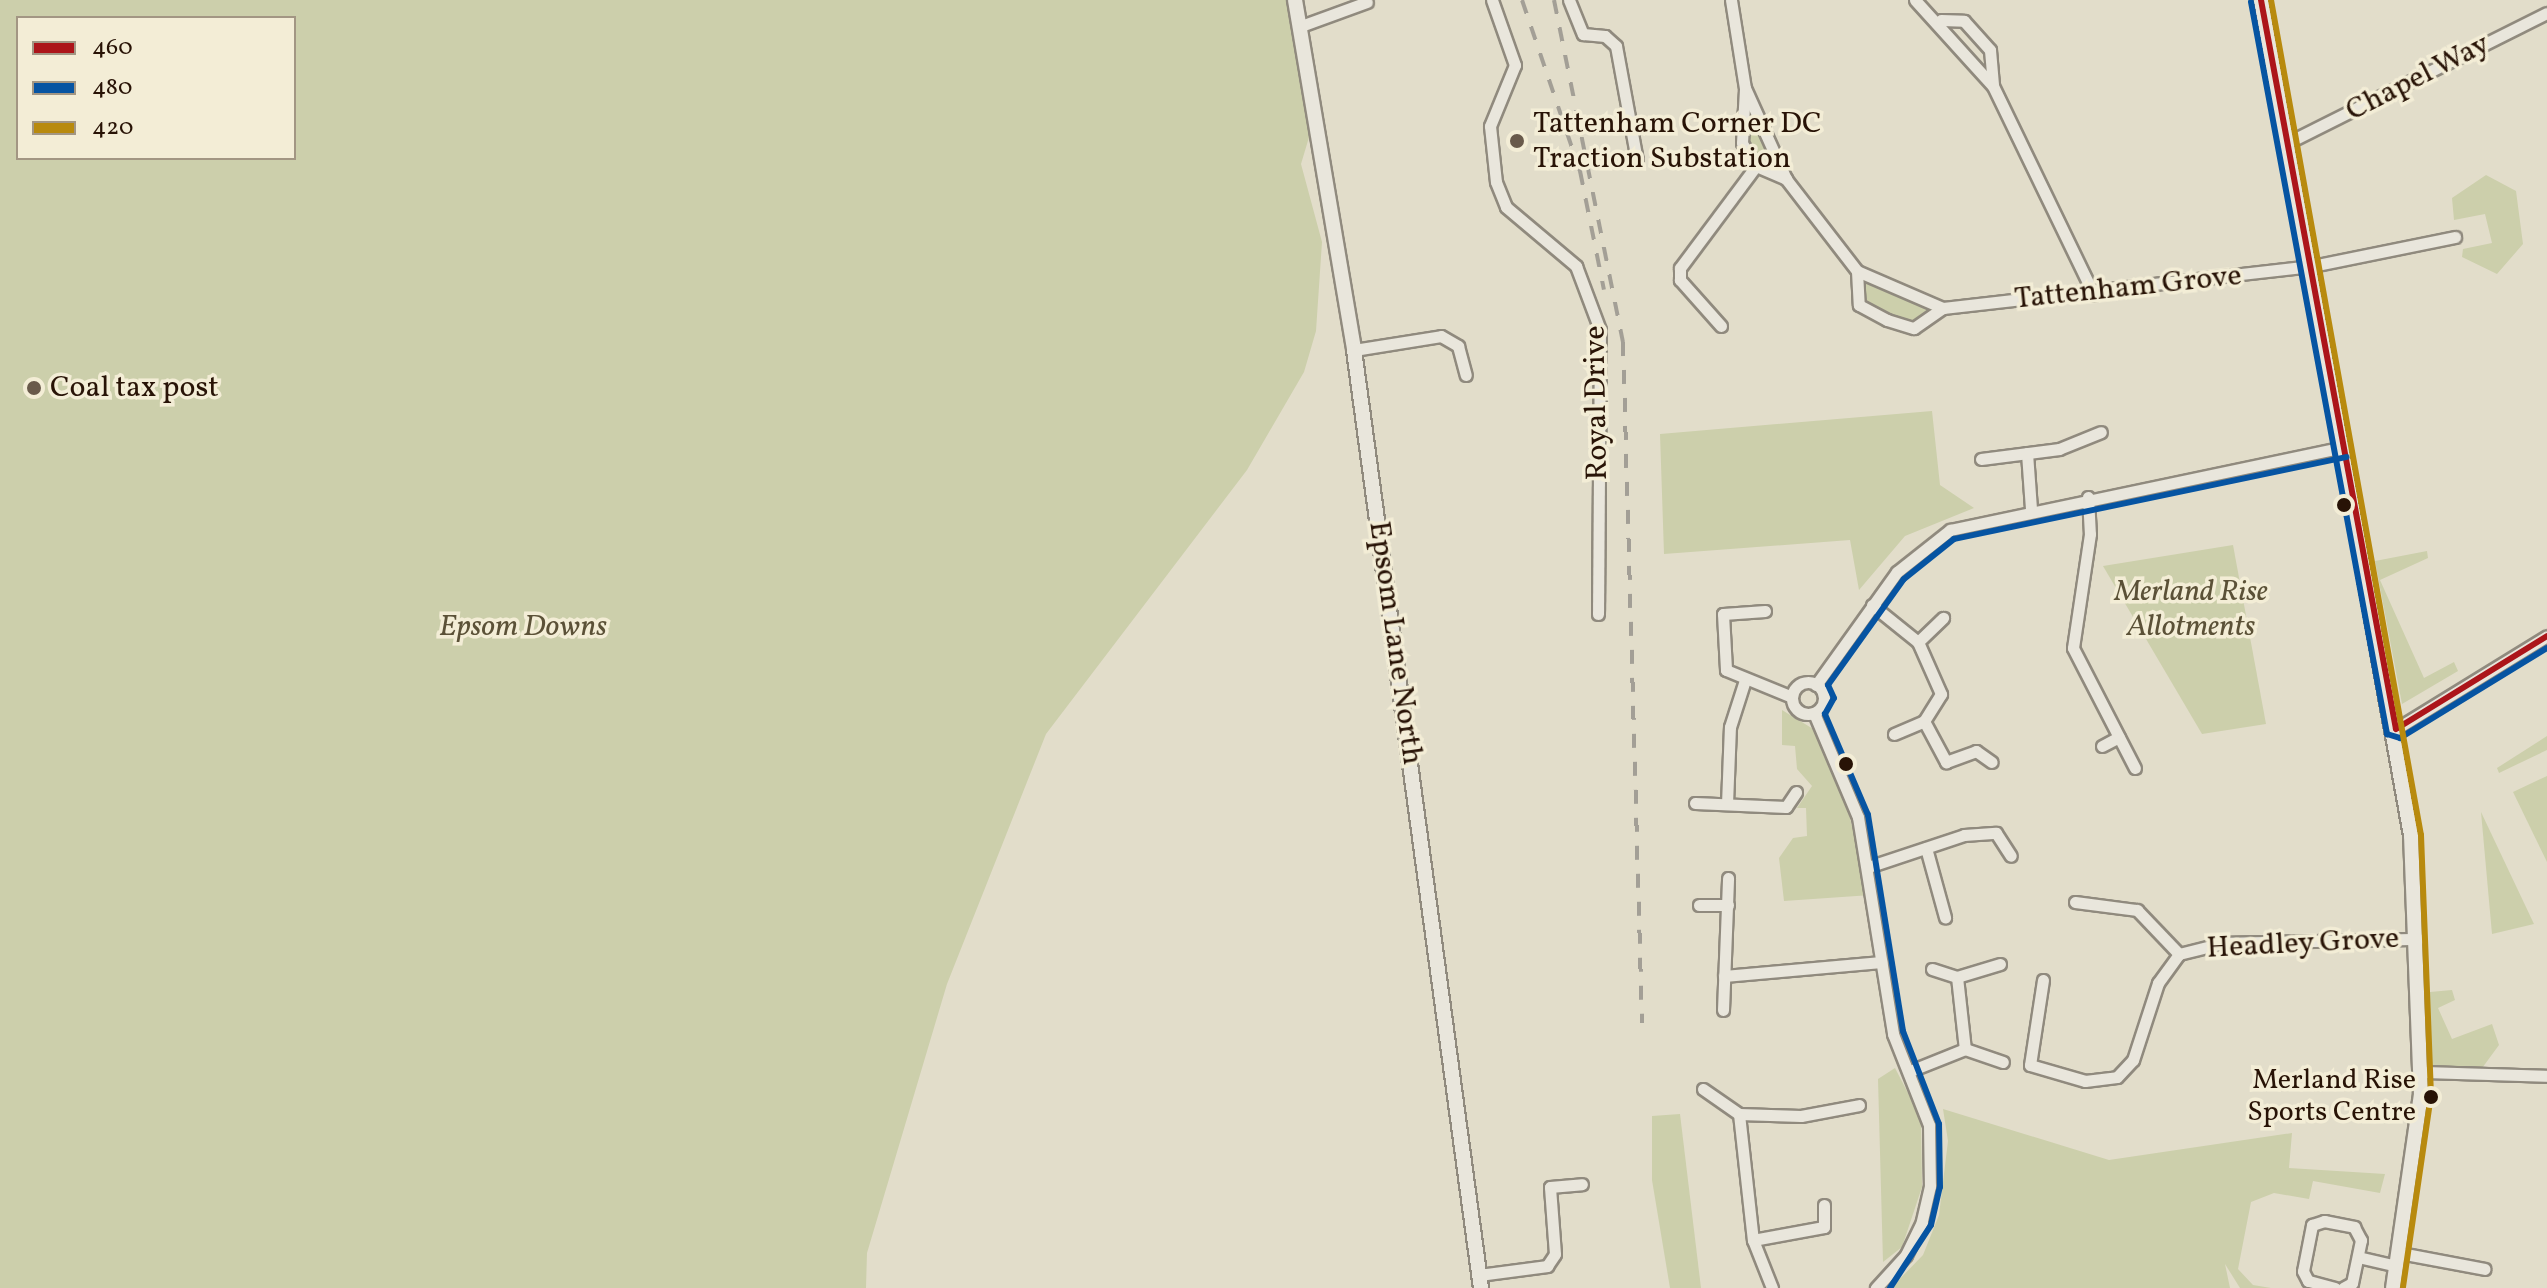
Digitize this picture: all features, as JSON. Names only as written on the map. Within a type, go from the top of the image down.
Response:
[{"type":"street","name":"Epsom Lane North","points":[[1295,0],[1354,350],[1480,1282]]},
{"type":"street","name":"Royal Drive","points":[[1492,0],[1515,65],[1490,126],[1496,182],[1506,207],[1576,266],[1600,330],[1598,614]]},
{"type":"street","points":[[1569,0],[1583,34],[1605,36],[1616,46],[1637,160]]},
{"type":"street","name":"Tattenham Grove","points":[[1731,0],[1745,88],[1786,179],[1857,271],[1943,308],[2094,295],[2312,266],[2455,237]]},
{"type":"street","points":[[1915,0],[1941,20],[1993,86],[2094,295]]},
{"type":"street","points":[[2261,0],[2396,729],[2418,939],[2422,1072],[2393,1288]]},
{"type":"street","points":[[1301,26],[1367,2]]},
{"type":"street","name":"Chapel Way","points":[[2289,142],[2547,13]]},
{"type":"street","points":[[1941,20],[1964,21],[1990,50],[1993,86]]},
{"type":"street","name":"Tattenham Grove","points":[[1745,88],[1738,119],[1756,166],[1786,179]]},
{"type":"street","points":[[1721,326],[1680,280],[1680,268],[1756,166]]},
{"type":"street","name":"Tattenham Grove","points":[[1857,271],[1859,305],[1887,320],[1914,328],[1943,308]]},
{"type":"street","points":[[1354,350],[1441,336],[1458,346],[1466,375]]},
{"type":"street","points":[[1981,459],[2027,453],[2101,432]]},
{"type":"street","points":[[1816,685],[1872,605],[1923,547],[1950,530],[2088,497],[2345,447]]},
{"type":"street","points":[[2027,453],[2031,509]]},
{"type":"street","points":[[2088,497],[2090,534],[2073,648],[2135,768]]},
{"type":"street","points":[[1872,605],[1918,642],[1941,694],[1924,721],[1894,734]]},
{"type":"street","points":[[1765,611],[1723,614],[1726,670],[1792,697],[1797,710],[1814,713]]},
{"type":"street","points":[[1918,642],[1943,618]]},
{"type":"street","points":[[2396,729],[2547,636]]},
{"type":"street","points":[[1727,804],[1730,727],[1745,680]]},
{"type":"street","points":[[1792,697],[1800,685],[1816,685]]},
{"type":"street","points":[[1814,713],[1824,697],[1816,685]]},
{"type":"street","points":[[1814,713],[1841,764],[1868,867],[1893,1034],[1929,1125],[1930,1186],[1906,1255],[1876,1288]]},
{"type":"street","points":[[1924,721],[1946,762],[1976,751],[1992,762]]},
{"type":"street","points":[[2102,746],[2119,737]]},
{"type":"street","points":[[1695,803],[1786,807],[1796,792]]},
{"type":"street","points":[[1868,867],[1926,848],[1996,833],[2011,856]]},
{"type":"street","points":[[1926,848],[1945,917]]},
{"type":"street","points":[[1723,1010],[1728,878]]},
{"type":"street","points":[[2075,902],[2137,910],[2179,954]]},
{"type":"street","points":[[1699,905],[1728,905]]},
{"type":"street","name":"Headley Grove","points":[[2043,980],[2030,1065],[2085,1081],[2117,1077],[2133,1060],[2158,983],[2179,954],[2258,941],[2418,939]]},
{"type":"street","points":[[1724,976],[1881,962]]},
{"type":"street","points":[[1932,969],[1957,977],[2000,964]]},
{"type":"street","points":[[1957,977],[1965,1049]]},
{"type":"street","points":[[1910,1071],[1965,1049],[2003,1062]]},
{"type":"street","points":[[2422,1072],[2547,1076]]},
{"type":"street","points":[[1703,1089],[1739,1114],[1801,1116],[1859,1105]]},
{"type":"street","points":[[1739,1114],[1753,1240],[1772,1288]]},
{"type":"street","points":[[1480,1282],[1547,1266],[1555,1254],[1550,1187],[1582,1184]]},
{"type":"street","points":[[1753,1240],[1824,1227],[1824,1205]]},
{"type":"street","points":[[2335,1288],[2308,1281],[2303,1271],[2312,1225],[2354,1227],[2358,1257],[2352,1283],[2343,1288]]},
{"type":"street","points":[[2358,1257],[2485,1269]]},
{"type":"green space","name":"Epsom Downs","points":[[0,0],[1287,0],[1310,134],[1301,164],[1322,242],[1316,331],[1304,372],[1247,470],[1046,734],[947,984],[867,1253],[866,1288],[0,1288]]},
{"type":"green space","points":[[1745,88],[1786,179],[1772,176],[1742,143]]},
{"type":"green space","points":[[2486,175],[2516,191],[2523,244],[2497,274],[2462,257],[2463,249],[2492,243],[2485,214],[2454,220],[2452,198]]},
{"type":"green space","points":[[1857,271],[1943,308],[1914,328],[1859,305]]},
{"type":"green space","points":[[1932,411],[1940,485],[1974,508],[1905,536],[1859,590],[1850,540],[1664,554],[1660,434]]},
{"type":"green space","name":"Merland Rise Allotments","points":[[2233,545],[2266,724],[2202,734],[2103,566]]},
{"type":"green space","points":[[2427,551],[2428,558],[2380,580],[2424,678],[2454,662],[2458,671],[2402,704],[2375,561]]},
{"type":"green space","points":[[1782,710],[1828,738],[1871,895],[1784,901],[1779,858],[1793,838],[1807,836],[1806,808],[1797,808],[1812,786],[1797,769],[1795,746],[1782,745]]},
{"type":"green space","points":[[2547,736],[2547,750],[2499,773],[2497,768]]},
{"type":"green space","points":[[2547,776],[2547,862],[2513,792]]},
{"type":"green space","points":[[2481,812],[2534,924],[2492,934]]},
{"type":"green space","points":[[2452,990],[2455,1000],[2438,1008],[2452,1039],[2492,1024],[2499,1045],[2477,1075],[2422,1072],[2419,993]]},
{"type":"green space","points":[[1895,1068],[1921,1118],[1922,1187],[1902,1247],[1883,1262],[1878,1079]]},
{"type":"green space","points":[[1943,1109],[2109,1160],[2292,1133],[2289,1168],[2385,1174],[2380,1193],[2313,1181],[2309,1199],[2274,1193],[2251,1202],[2238,1269],[2253,1285],[2271,1288],[2240,1288],[2225,1264],[2230,1288],[1891,1288],[1923,1255],[1939,1215],[1948,1141]]},
{"type":"green space","points":[[1680,1114],[1701,1288],[1670,1288],[1652,1180],[1652,1116]]},
{"type":"railway","points":[[1522,0],[1580,171],[1604,290]]},
{"type":"railway","points":[[1554,0],[1623,342],[1642,1023]]},
{"type":"transit line","name":"460","points":[[2261,0],[2396,729]]},
{"type":"transit line","name":"420","points":[[2271,0],[2421,835],[2431,1095],[2403,1288]]},
{"type":"transit line","name":"480","points":[[2251,2],[2387,734],[2400,738],[2547,648]]},
{"type":"transit line","name":"480","points":[[1890,1288],[1931,1225],[1940,1187],[1939,1124],[1903,1031],[1868,815],[1825,714],[1834,698],[1828,685],[1904,579],[1954,539],[2347,457]]},
{"type":"transit line","name":"460","points":[[2396,729],[2547,636]]},
{"type":"place","name":"Tattenham Corner DC Traction Substation","points":[[1517,141]]},
{"type":"place","name":"Coal tax post","points":[[34,388]]},
{"type":"place","name":"Merland Rise Sports Centre","points":[[2431,1097]]}]
